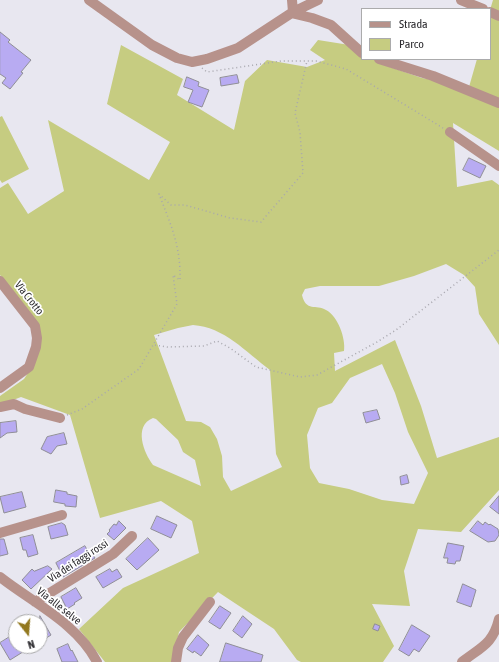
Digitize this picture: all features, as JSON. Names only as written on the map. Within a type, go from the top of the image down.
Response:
[{"type":"street","points":[[89,0],[152,45],[177,58],[192,62],[207,59],[238,48],[292,12],[318,0]]},
{"type":"street","points":[[292,0],[292,12]]},
{"type":"street","points":[[461,0],[481,8]]},
{"type":"street","points":[[292,12],[331,25],[361,52]]},
{"type":"street","points":[[382,60],[433,76],[499,103]]},
{"type":"street","points":[[450,132],[499,166]]},
{"type":"street","name":"Via Crotto","points":[[0,281],[35,326],[37,338],[36,347],[29,367],[0,388]]},
{"type":"street","points":[[0,407],[14,404],[25,409],[60,418]]},
{"type":"street","points":[[0,533],[62,515]]},
{"type":"street","name":"Via dei faggi rossi","points":[[35,602],[112,554],[132,536]]},
{"type":"street","name":"Via alle selve","points":[[0,577],[60,620],[80,638],[97,662]]},
{"type":"street","points":[[176,662],[178,648],[182,637],[210,602]]},
{"type":"street","points":[[462,662],[490,641],[496,631],[499,619]]},
{"type":"path","points":[[192,62],[207,72],[281,61],[316,61],[346,69],[450,132]]},
{"type":"path","points":[[60,418],[82,409],[139,369],[177,304],[173,275],[180,280],[181,262],[175,234],[159,194],[171,205],[185,205],[230,218],[261,222],[303,173],[300,132],[295,113],[307,61]]},
{"type":"path","points":[[154,344],[167,347],[204,346],[217,341],[230,348],[256,367],[300,377],[317,375],[378,342],[396,330],[499,250]]},
{"type":"green space","points":[[493,0],[499,0],[499,151],[453,123],[457,187],[492,180],[499,185],[499,345],[479,314],[475,287],[464,275],[446,264],[414,276],[379,286],[320,286],[305,289],[302,295],[306,304],[309,306],[322,308],[330,313],[340,328],[344,340],[344,351],[334,353],[335,371],[395,340],[421,406],[437,458],[499,437],[499,490],[461,532],[418,529],[404,571],[410,606],[372,604],[394,646],[383,662],[301,662],[297,660],[274,629],[218,592],[179,632],[172,662],[105,662],[79,629],[123,588],[199,553],[192,521],[161,501],[100,518],[70,415],[21,397],[0,405],[0,396],[24,379],[30,370],[34,319],[0,275],[0,188],[8,183],[28,214],[64,191],[48,120],[149,180],[170,142],[107,104],[121,45],[183,79],[177,95],[234,130],[245,81],[267,60],[307,67],[325,60],[310,50],[318,40],[361,47],[361,60],[376,60],[390,67],[422,78],[469,87],[477,60],[491,60],[491,8]],"holes":[[[193,325],[204,327],[225,335],[270,370],[276,454],[282,467],[231,491],[223,477],[222,456],[217,439],[210,427],[201,422],[186,421],[154,335]],[[382,364],[395,393],[408,432],[428,473],[414,504],[382,500],[349,489],[319,483],[310,468],[307,435],[318,408],[332,403],[350,378]],[[153,418],[156,419],[178,440],[183,452],[195,460],[201,486],[153,465],[146,454],[142,440],[143,427]]]},
{"type":"green space","points":[[2,116],[29,169],[2,183],[0,180],[0,117]]},
{"type":"building","points":[[0,32],[10,40],[8,42],[31,60],[10,89],[2,83],[6,78],[0,74]]},
{"type":"building","points":[[237,75],[239,83],[221,86],[220,78]]},
{"type":"building","points":[[187,77],[199,82],[198,86],[209,90],[202,107],[188,102],[193,90],[184,87]]},
{"type":"building","points":[[469,158],[486,166],[480,178],[463,170]]},
{"type":"building","points":[[377,410],[380,419],[366,423],[363,413]]},
{"type":"building","points":[[16,421],[17,432],[7,433],[0,438],[0,423]]},
{"type":"building","points":[[64,433],[67,444],[57,446],[51,454],[41,449],[47,437]]},
{"type":"building","points":[[407,475],[409,483],[401,485],[400,477]]},
{"type":"building","points":[[56,490],[77,496],[76,507],[65,506],[65,504],[54,502]]},
{"type":"building","points":[[22,492],[26,507],[4,513],[0,497]]},
{"type":"building","points":[[499,496],[499,514],[490,507]]},
{"type":"building","points":[[157,516],[177,525],[171,538],[151,529]]},
{"type":"building","points":[[119,521],[126,528],[114,540],[107,534],[114,524],[116,525]]},
{"type":"building","points":[[478,521],[483,525],[485,522],[498,529],[499,535],[495,541],[488,542],[470,531]]},
{"type":"building","points":[[62,523],[65,525],[68,535],[51,539],[48,527]]},
{"type":"building","points":[[33,535],[38,554],[28,557],[26,550],[23,550],[20,538]]},
{"type":"building","points":[[148,538],[159,550],[137,570],[126,559]]},
{"type":"building","points":[[0,539],[4,539],[8,554],[0,556]]},
{"type":"building","points":[[448,543],[464,546],[460,561],[456,561],[455,564],[447,563],[448,558],[444,558]]},
{"type":"building","points":[[85,546],[89,553],[91,552],[95,558],[63,577],[56,563]]},
{"type":"building","points":[[48,566],[52,569],[31,589],[22,580],[32,569],[34,571]]},
{"type":"building","points":[[110,569],[112,572],[117,569],[122,577],[103,588],[96,577]]},
{"type":"building","points":[[463,584],[476,590],[471,607],[457,602]]},
{"type":"building","points":[[76,588],[82,598],[67,609],[61,597]]},
{"type":"building","points":[[220,606],[231,613],[220,629],[209,622]]},
{"type":"building","points":[[243,616],[252,624],[242,638],[233,631]]},
{"type":"building","points":[[375,624],[380,626],[378,631],[373,629]]},
{"type":"building","points":[[412,625],[430,636],[419,652],[414,649],[409,656],[399,650]]},
{"type":"building","points":[[48,630],[51,635],[48,637]]},
{"type":"building","points":[[198,635],[209,645],[201,656],[194,651],[193,653],[187,649]]},
{"type":"building","points":[[8,638],[8,654],[20,654],[10,660],[0,643]]},
{"type":"building","points":[[226,643],[263,655],[261,662],[220,662]]},
{"type":"building","points":[[68,644],[78,662],[62,662],[57,649]]}]
